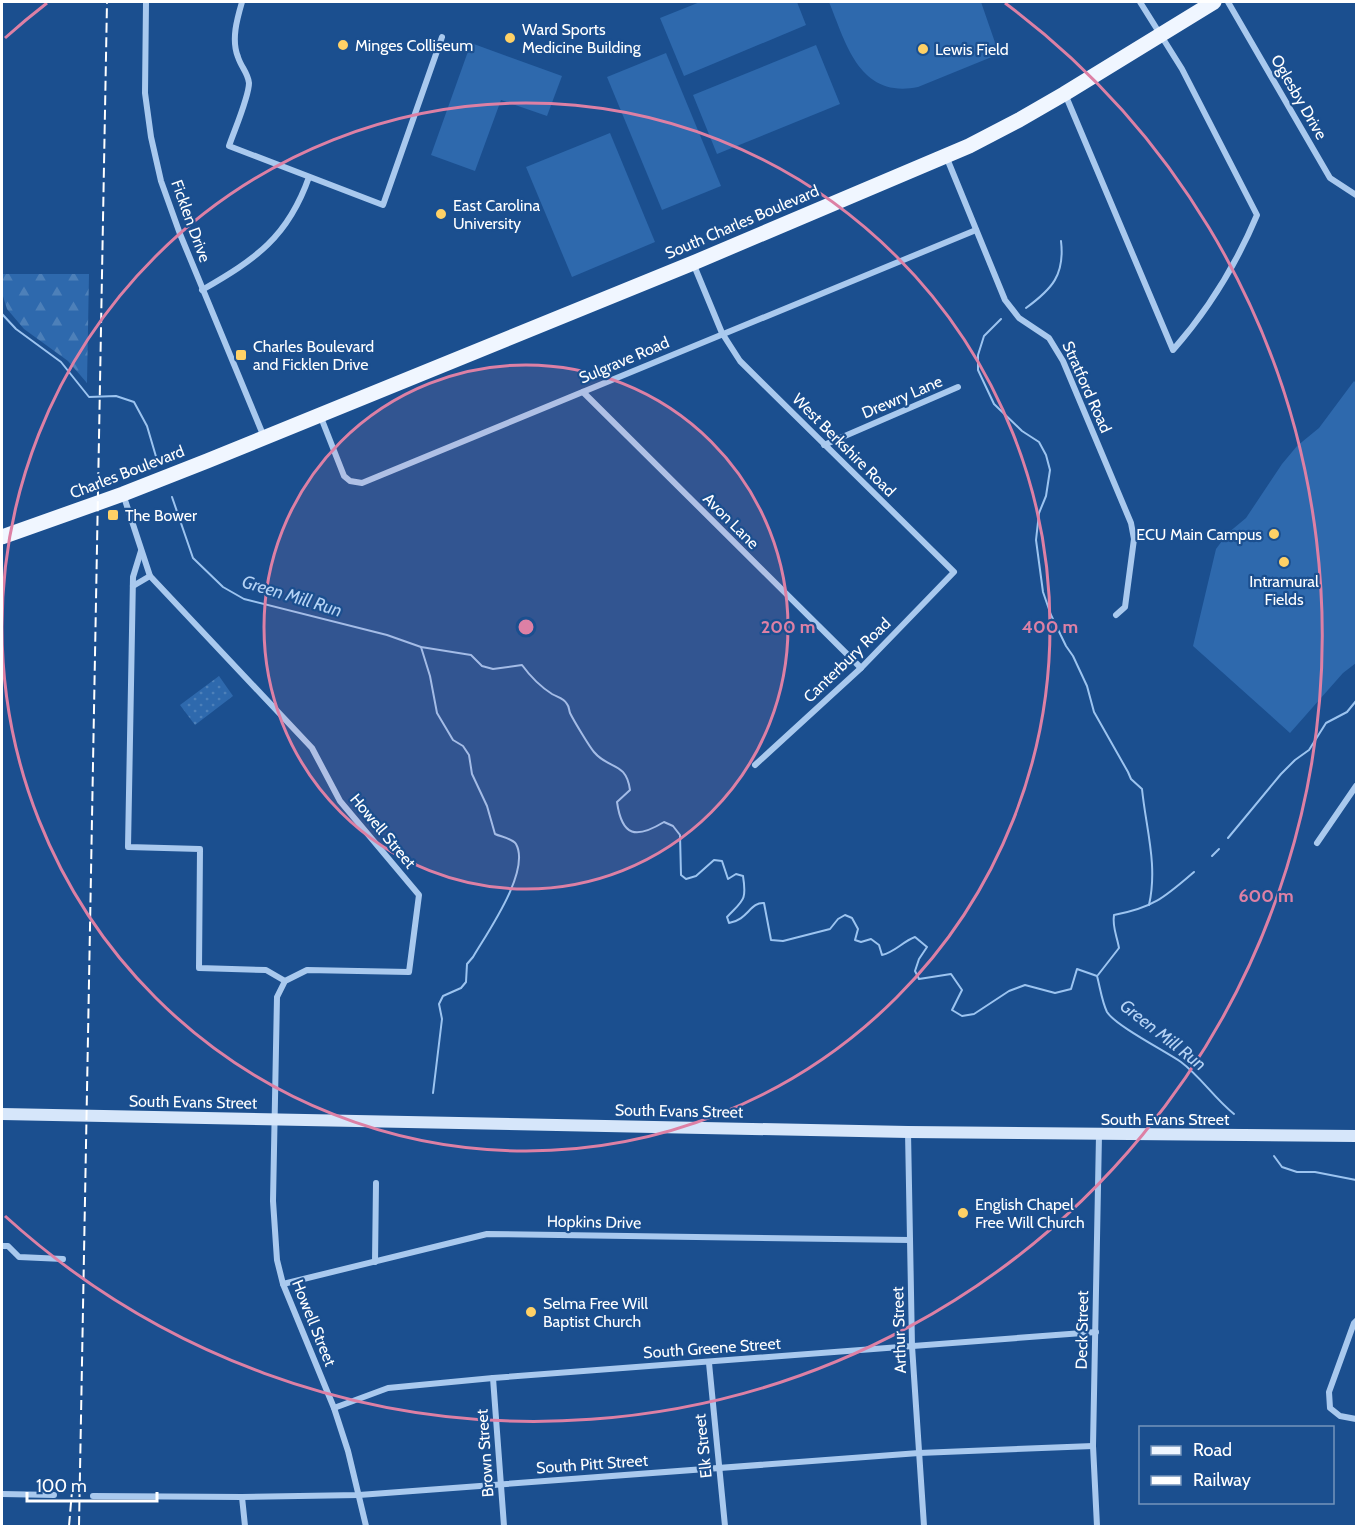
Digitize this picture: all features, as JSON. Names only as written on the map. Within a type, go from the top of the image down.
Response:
[{"type":"main road","name":"South Charles Boulevard","points":[[264,437],[693,263],[946,156],[1001,130],[1064,94],[1214,2]]},
{"type":"main road","name":"Charles Boulevard","points":[[2,537],[123,494],[264,437]]},
{"type":"main road","name":"South Evans Street","points":[[2,1114],[908,1132],[1356,1136]]},
{"type":"street","name":"Ficklen Drive","points":[[146,2],[144,77],[151,137],[166,199],[264,437]]},
{"type":"street","points":[[242,2],[236,26],[235,48],[238,60],[247,74],[249,87],[229,146],[383,205],[442,37]]},
{"type":"street","points":[[1064,94],[1173,350],[1197,322],[1241,254],[1257,215],[1182,69],[1140,2]]},
{"type":"street","name":"Oglesby Drive","points":[[1228,2],[1330,178],[1356,195]]},
{"type":"street","name":"Stratford Road","points":[[946,156],[1005,300],[1019,318],[1049,338],[1063,361],[1131,523],[1134,539],[1125,607],[1116,615]]},
{"type":"street","points":[[202,290],[242,266],[275,238],[295,211],[309,177]]},
{"type":"street","name":"Sulgrave Road","points":[[320,415],[344,476],[350,481],[362,483],[976,230]]},
{"type":"street","name":"West Berkshire Road","points":[[693,263],[722,333],[740,361],[954,572]]},
{"type":"street","name":"Drewry Lane","points":[[824,445],[958,387]]},
{"type":"street","name":"Avon Lane","points":[[583,392],[861,668]]},
{"type":"street","name":"Howell Street","points":[[123,494],[150,576],[312,748],[340,801],[419,895],[409,972],[307,970],[285,981],[277,997],[274,1120],[274,1235],[277,1260],[283,1284],[334,1408],[348,1450],[366,1527]]},
{"type":"street","points":[[141,551],[132,586],[128,847],[200,849],[199,968],[266,970],[285,981]]},
{"type":"street","name":"Canterbury Road","points":[[755,765],[861,668],[954,572]]},
{"type":"street","points":[[132,586],[150,576]]},
{"type":"street","points":[[1317,843],[1356,786]]},
{"type":"street","name":"Arthur Street","points":[[908,1132],[912,1346],[924,1527]]},
{"type":"street","name":"Deck Street","points":[[1097,1527],[1093,1446],[1099,1135]]},
{"type":"street","points":[[375,1262],[376,1183]]},
{"type":"street","name":"Hopkins Drive","points":[[283,1284],[487,1234],[910,1240]]},
{"type":"street","points":[[2,1246],[8,1246],[19,1257],[63,1259]]},
{"type":"street","points":[[1356,1321],[1329,1392],[1330,1408],[1340,1416],[1356,1419]]},
{"type":"street","name":"South Greene Street","points":[[334,1408],[388,1388],[1096,1332]]},
{"type":"street","name":"Elk Street","points":[[709,1363],[725,1527]]},
{"type":"street","name":"Brown Street","points":[[493,1378],[504,1527]]},
{"type":"street","name":"South Pitt Street","points":[[93,1496],[359,1495],[919,1453],[1093,1446]]},
{"type":"street","points":[[2,1494],[54,1495]]},
{"type":"street","points":[[242,1497],[246,1527]]},
{"type":"green space","points":[[700,2],[797,2],[806,25],[684,76],[660,18]]},
{"type":"green space","name":"Lewis Field","points":[[829,2],[981,2],[999,54],[918,87],[898,88],[882,85],[868,76],[849,50]]},
{"type":"green space","points":[[471,43],[562,76],[547,116],[501,100],[475,171],[431,155]]},
{"type":"green space","points":[[816,45],[840,104],[717,154],[693,95]]},
{"type":"green space","points":[[666,53],[721,186],[662,210],[607,77]]},
{"type":"green space","points":[[610,133],[655,242],[572,277],[526,167]]},
{"type":"green space","points":[[2,274],[89,274],[87,383],[68,361],[24,329],[7,309],[2,293]]},
{"type":"green space","name":"Intramural Fields","points":[[1354,381],[1356,383],[1356,663],[1343,673],[1290,733],[1193,646],[1216,549],[1228,533],[1246,518],[1282,464],[1297,446],[1319,428]]},
{"type":"green space","points":[[219,676],[233,696],[195,725],[180,705]]},
{"type":"waterway","points":[[1026,308],[1055,280],[1061,263],[1061,241]]},
{"type":"waterway","name":"Green Mill Run","points":[[2,314],[16,329],[61,362],[89,397],[116,396],[134,402],[147,426],[157,460]]},
{"type":"waterway","points":[[1001,319],[984,336],[978,355],[978,370],[994,404],[1022,431],[1039,442],[1046,455],[1050,470],[1046,496],[1039,513],[1036,540],[1043,592],[1051,615],[1087,686],[1094,712],[1131,779],[1142,789],[1152,861],[1149,905]]},
{"type":"waterway","name":"Green Mill Run","points":[[172,497],[193,558],[223,587],[244,599],[387,635],[421,647],[471,655],[482,666],[493,669],[522,665],[544,688],[566,702],[575,722],[594,752],[625,774],[630,790],[617,802],[619,814],[627,828],[638,832],[646,831],[664,822],[673,826],[680,835],[681,875],[686,879],[696,876],[714,860],[722,861],[728,879],[736,874],[743,876],[744,895],[727,917],[729,923],[741,918],[755,905],[764,903],[771,940],[783,941],[830,929],[838,919],[845,915],[852,918],[858,929],[855,940],[861,942],[871,939],[879,945],[882,955],[915,937],[927,947],[915,971],[919,979],[951,974],[962,990],[952,1010],[962,1016],[974,1014],[1009,991],[1025,985],[1055,993],[1071,989],[1077,969],[1097,976],[1105,1008],[1112,1018],[1181,1062],[1234,1114]]},
{"type":"waterway","name":"Green Mill Run","points":[[421,647],[430,676],[437,713],[453,740],[463,746],[469,755],[472,774],[487,806],[495,834],[514,842],[519,856],[518,870],[505,902],[467,964],[466,982],[461,988],[443,996],[439,1004],[442,1019],[433,1093]]},
{"type":"waterway","points":[[1228,838],[1281,774],[1309,750],[1326,723],[1347,712],[1356,701]]},
{"type":"waterway","points":[[1212,856],[1219,849]]},
{"type":"waterway","points":[[1098,975],[1119,948],[1114,928],[1114,915],[1149,905],[1194,872]]},
{"type":"waterway","name":"Green Mill Run","points":[[1274,1156],[1282,1167],[1297,1172],[1315,1172],[1356,1180]]},
{"type":"railway","points":[[79,1526],[107,2]]},
{"type":"railway","points":[[69,1526],[72,1491]]},
{"type":"place","name":"Ward Sports Medicine Building","points":[[510,38]]},
{"type":"place","name":"Minges Colliseum","points":[[343,45]]},
{"type":"place","name":"Lewis Field","points":[[923,49]]},
{"type":"place","name":"East Carolina University","points":[[441,214]]},
{"type":"place","name":"Charles Boulevard and Ficklen Drive","points":[[241,355]]},
{"type":"place","name":"The Bower","points":[[113,515]]},
{"type":"place","name":"ECU Main Campus","points":[[1274,534]]},
{"type":"place","name":"Intramural Fields","points":[[1284,562]]},
{"type":"place","name":"English Chapel Free Will Church","points":[[963,1213]]},
{"type":"place","name":"Selma Free Will Baptist Church","points":[[531,1312]]}]
